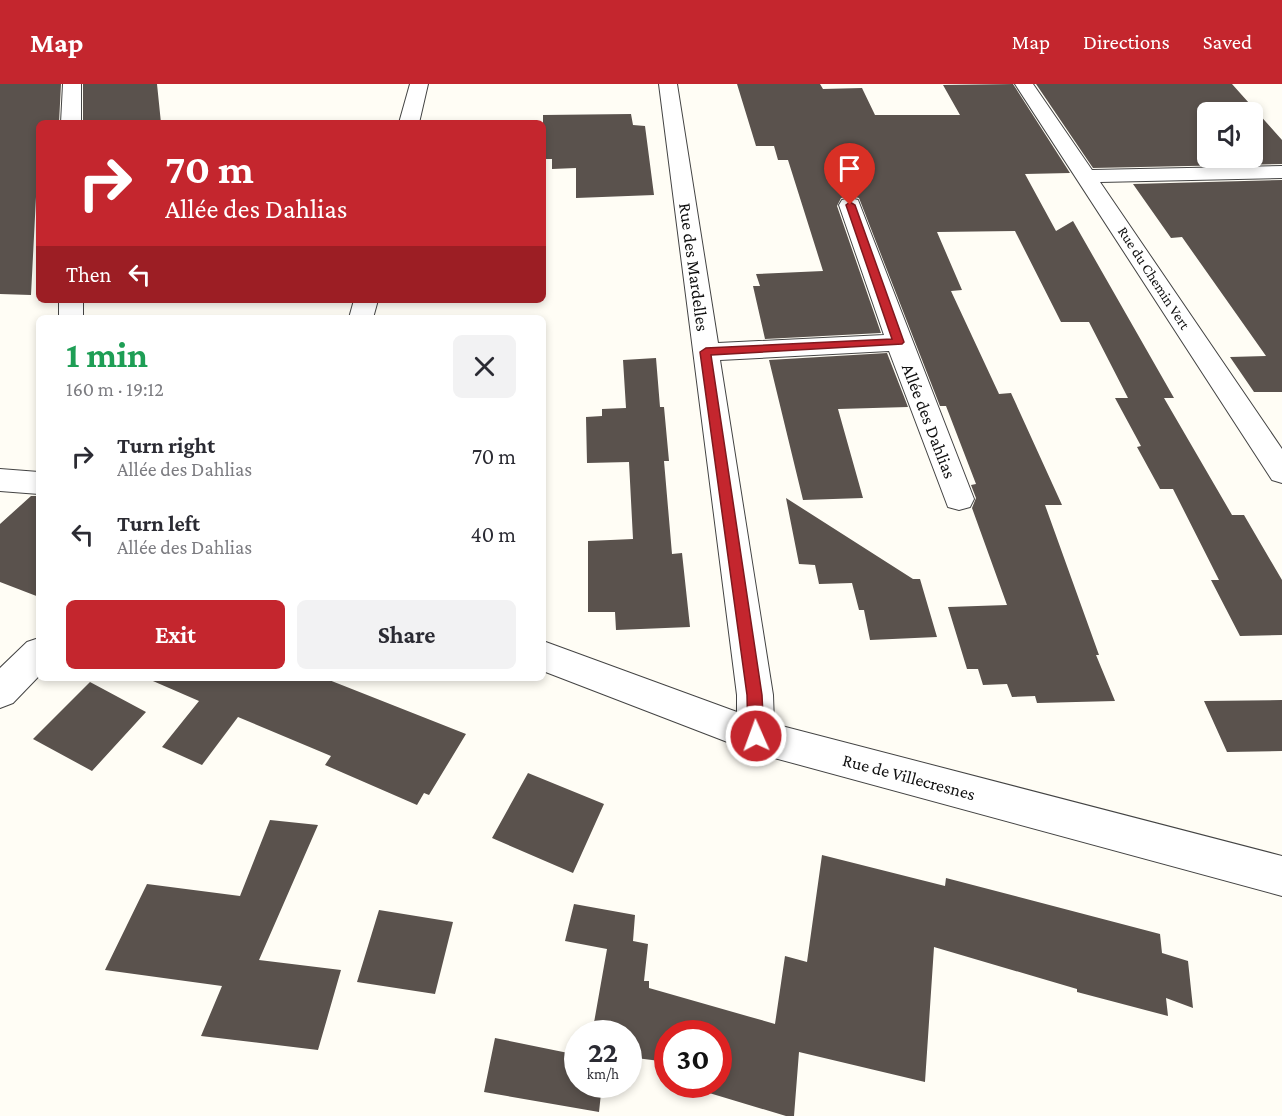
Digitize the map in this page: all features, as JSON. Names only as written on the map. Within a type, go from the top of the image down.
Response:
[{"type":"street","points":[[72,84],[72,120]]},
{"type":"street","points":[[410,120],[419,84]]},
{"type":"street","name":"Rue des Mardelles","points":[[668,84],[755,695],[756,736]]},
{"type":"street","name":"Rue du Chemin Vert","points":[[1024,84],[1282,472]]},
{"type":"street","points":[[1087,176],[1282,172]]},
{"type":"street","name":"Allée des Dahlias","points":[[850,205],[898,342],[959,499]]},
{"type":"street","name":"Allée des Dahlias","points":[[706,352],[898,342]]},
{"type":"street","points":[[0,480],[36,483]]},
{"type":"street","points":[[0,692],[36,657]]},
{"type":"street","name":"Rue de Villecresnes","points":[[546,657],[756,736],[1282,876]]},
{"type":"building","points":[[0,84],[61,84],[59,120],[36,120],[36,197],[31,295],[0,294]]},
{"type":"building","points":[[83,84],[157,84],[161,120],[83,120]]},
{"type":"building","points":[[737,84],[820,84],[823,89],[862,88],[875,115],[960,115],[943,85],[1013,84],[1070,173],[1025,174],[1056,231],[1073,221],[1174,398],[1164,398],[1232,515],[1244,515],[1282,580],[1282,635],[1240,636],[1211,580],[1219,580],[1173,489],[1160,489],[1137,447],[1141,446],[1115,398],[1128,398],[1089,322],[1061,322],[1015,231],[937,232],[962,290],[951,291],[999,394],[1011,393],[1062,505],[1045,505],[1099,655],[1096,655],[1115,701],[1037,703],[1035,696],[1012,697],[1007,684],[983,685],[978,669],[967,669],[948,607],[1007,605],[972,508],[976,498],[971,485],[976,484],[946,406],[940,406],[859,198],[851,196],[841,198],[837,206],[881,333],[765,339],[753,286],[760,286],[756,274],[823,271],[788,160],[778,160],[774,146],[756,146]]},
{"type":"building","points":[[1036,84],[1232,84],[1248,102],[1197,102],[1197,166],[1093,168]]},
{"type":"building","points":[[631,114],[633,125],[645,126],[654,195],[576,198],[576,168],[552,169],[552,159],[546,159],[546,120],[543,120],[543,115]]},
{"type":"building","points":[[1263,119],[1282,140],[1282,164],[1263,164]]},
{"type":"building","points":[[1282,180],[1282,392],[1254,392],[1230,357],[1266,356],[1182,237],[1171,238],[1133,184]]},
{"type":"building","points":[[887,353],[908,407],[838,409],[863,498],[803,500],[769,360]]},
{"type":"building","points":[[656,358],[660,407],[664,407],[669,461],[664,461],[672,554],[682,553],[690,627],[616,630],[615,612],[588,612],[588,541],[633,539],[629,462],[587,463],[586,417],[602,416],[602,409],[626,408],[623,360]]},
{"type":"building","points":[[31,496],[36,496],[36,596],[0,582],[0,524]]},
{"type":"building","points":[[786,498],[913,579],[920,579],[937,637],[870,640],[864,610],[859,610],[852,583],[819,584],[815,565],[799,564]]},
{"type":"building","points":[[153,681],[332,681],[466,734],[429,795],[424,793],[417,805],[325,765],[331,756],[238,717],[202,765],[162,747],[199,701]]},
{"type":"building","points":[[90,682],[146,712],[92,771],[33,739]]},
{"type":"building","points":[[1282,700],[1282,751],[1227,752],[1204,701]]},
{"type":"building","points":[[528,773],[604,804],[573,873],[492,838]]},
{"type":"building","points":[[270,820],[318,825],[259,960],[341,970],[318,1050],[201,1036],[222,986],[105,970],[147,884],[240,896]]},
{"type":"building","points":[[822,855],[945,886],[946,878],[1160,934],[1162,953],[1188,961],[1193,1008],[1166,998],[1168,1016],[1077,992],[1077,989],[934,947],[925,1082],[799,1052],[794,1116],[786,1116],[726,1098],[732,1098],[732,1020],[654,1020],[654,1060],[642,1059],[642,1020],[594,1020],[607,949],[565,941],[574,904],[635,915],[633,941],[648,944],[644,981],[649,981],[649,988],[775,1024],[785,956],[807,962]]},
{"type":"building","points":[[379,910],[453,922],[435,994],[357,982]]},
{"type":"building","points":[[495,1038],[564,1052],[564,1098],[600,1098],[599,1112],[484,1092]]},
{"type":"route","points":[[756,736],[755,695],[706,352],[898,342],[850,205]]}]
